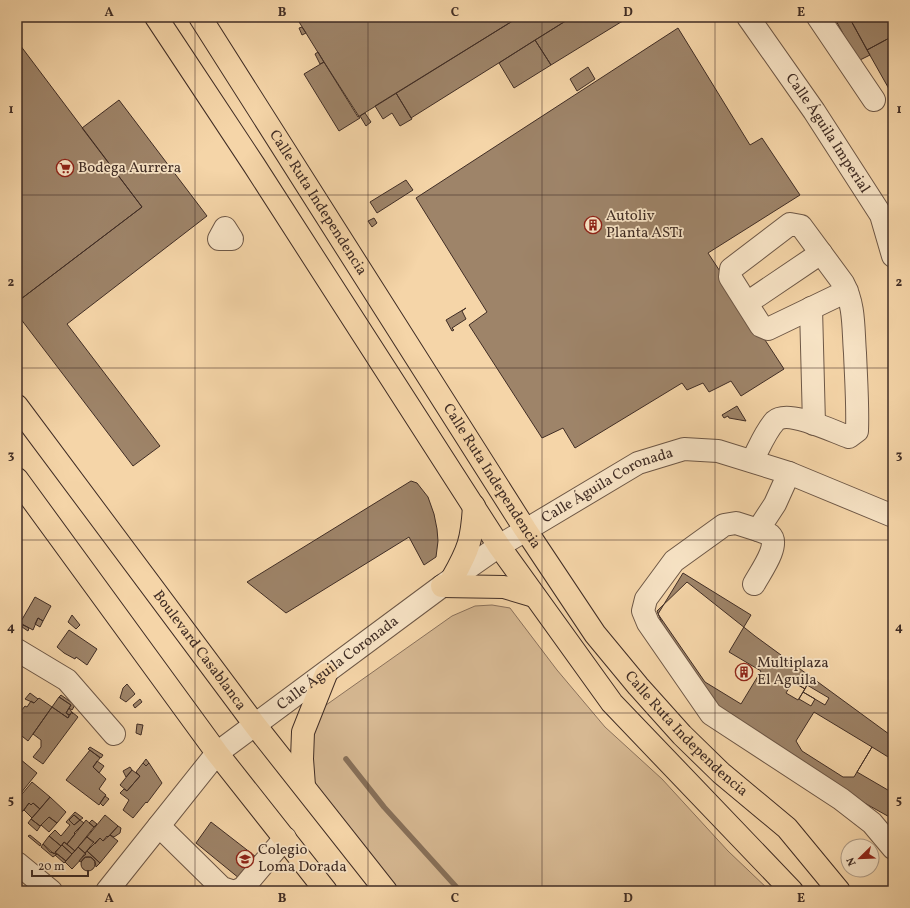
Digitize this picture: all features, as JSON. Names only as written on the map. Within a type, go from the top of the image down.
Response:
[{"type":"main road","name":"Calle Ruta Independencia","points":[[156,17],[254,165],[499,546],[534,596],[612,703],[792,891]]},
{"type":"main road","name":"Calle Ruta Independencia","points":[[200,17],[525,529],[595,634],[638,686],[682,735],[721,773],[787,828],[839,891]]},
{"type":"main road","name":"Boulevard Casablanca","points":[[17,406],[255,725],[386,891]]},
{"type":"main road","points":[[17,480],[217,753],[326,891]]},
{"type":"main road","points":[[447,582],[466,556],[472,536],[474,506]]},
{"type":"main road","points":[[447,582],[504,587],[534,596]]},
{"type":"main road","points":[[304,786],[302,759],[303,732],[326,674]]},
{"type":"street","name":"Calle Águila Imperial","points":[[748,17],[814,112],[880,215],[893,256]]},
{"type":"street","points":[[818,17],[874,100]]},
{"type":"street","points":[[752,461],[776,420],[784,417],[796,417],[849,437],[857,431],[858,404],[852,308],[847,291],[801,226],[790,224],[731,269],[730,277],[761,326],[768,329],[847,291]]},
{"type":"street","points":[[747,303],[821,253]]},
{"type":"street","points":[[811,308],[814,424]]},
{"type":"street","name":"Calle Águila Coronada","points":[[107,891],[217,753],[326,674],[447,582],[499,546],[525,529],[638,463],[684,450],[718,450],[789,473],[893,516]]},
{"type":"street","points":[[758,530],[775,504],[789,473]]},
{"type":"street","points":[[754,584],[774,549],[774,542],[771,536],[736,523],[724,525],[674,562],[646,599],[643,611],[648,623],[711,714],[841,799],[872,823],[893,848]]},
{"type":"street","points":[[17,650],[68,680],[114,734]]},
{"type":"street","points":[[159,826],[222,888],[231,891]]},
{"type":"street","points":[[236,891],[242,888],[285,838]]},
{"type":"street","points":[[17,863],[51,891]]},
{"type":"shaded area","points":[[492,605],[510,608],[557,670],[605,727],[662,779],[728,851],[770,891],[397,891],[316,785],[309,772],[305,752],[319,710],[452,616],[475,606]]},
{"type":"building","points":[[296,17],[519,17],[358,117]]},
{"type":"building","points":[[519,17],[572,17],[411,118],[396,93]]},
{"type":"building","points":[[572,17],[635,17],[621,22],[551,65],[535,40]]},
{"type":"building","points":[[834,17],[849,17],[870,55],[858,61]]},
{"type":"building","points":[[849,17],[893,17],[893,36],[867,50]]},
{"type":"building","points":[[302,27],[306,33],[302,35],[299,28]]},
{"type":"building","name":"Autoliv Planta AST1","points":[[678,28],[750,145],[762,138],[800,195],[708,253],[784,369],[741,396],[731,381],[709,392],[703,383],[687,390],[682,383],[575,448],[563,428],[542,438],[469,325],[487,312],[416,198]]},
{"type":"building","points":[[893,36],[893,96],[867,50]]},
{"type":"building","points":[[535,40],[551,65],[514,88],[499,63]]},
{"type":"building","name":"Bodega Aurrera","points":[[17,41],[142,207],[17,302]]},
{"type":"building","points":[[318,52],[324,62],[320,64],[315,54]]},
{"type":"building","points":[[324,62],[360,118],[339,131],[304,74]]},
{"type":"building","points":[[588,67],[595,79],[577,91],[570,79]]},
{"type":"building","points":[[396,93],[412,119],[400,126],[392,113],[383,119],[375,106]]},
{"type":"building","points":[[119,100],[207,216],[67,324],[160,446],[133,466],[17,314],[17,302],[142,207],[82,128]]},
{"type":"building","points":[[365,113],[371,122],[366,126],[360,116]]},
{"type":"building","points":[[406,180],[413,190],[377,213],[370,202]]},
{"type":"building","points":[[374,218],[377,223],[372,227],[368,221]]},
{"type":"building","points":[[466,308],[462,311],[466,319],[452,328],[454,330],[452,331],[446,320]]},
{"type":"building","points":[[737,406],[746,421],[729,418],[728,416],[724,418],[722,415]]},
{"type":"building","points":[[411,481],[417,483],[428,497],[437,529],[438,541],[436,557],[424,565],[409,537],[286,613],[247,582]]},
{"type":"building","points":[[683,573],[751,615],[729,652],[761,671],[741,704],[705,682],[658,614]]},
{"type":"building","name":"Multiplaza El Aguila","points":[[687,582],[755,636],[893,737],[893,819],[697,709],[657,611]]},
{"type":"building","points":[[35,597],[51,606],[43,621],[38,618],[33,630],[20,623]]},
{"type":"building","points":[[72,615],[80,625],[76,629],[68,622]]},
{"type":"building","points":[[38,618],[43,621],[40,627],[35,624]]},
{"type":"building","points":[[23,625],[29,628],[28,631],[22,627]]},
{"type":"building","points":[[69,630],[97,649],[87,665],[76,657],[75,659],[64,653],[57,647]]},
{"type":"building","points":[[793,681],[805,689],[798,700],[786,693]]},
{"type":"building","points":[[800,681],[807,685],[805,689],[798,685]]},
{"type":"building","points":[[127,684],[135,694],[126,702],[120,698],[123,688]]},
{"type":"building","points":[[807,685],[829,698],[825,705],[803,692]]},
{"type":"building","points":[[803,692],[815,699],[811,706],[799,699]]},
{"type":"building","points":[[30,693],[38,699],[34,703],[25,699]]},
{"type":"building","points":[[61,695],[75,705],[72,710],[69,708],[71,705],[59,697]]},
{"type":"building","points":[[59,697],[71,705],[66,713],[69,715],[68,718],[52,707]]},
{"type":"building","points":[[39,698],[52,707],[28,741],[17,732],[21,725],[17,722],[17,716],[31,701],[34,703]]},
{"type":"building","points":[[140,699],[142,702],[135,708],[133,705]]},
{"type":"building","points":[[52,707],[68,718],[72,712],[78,717],[43,764],[33,757],[41,747],[41,740],[33,734]]},
{"type":"building","points":[[69,708],[72,712],[69,715],[66,713]]},
{"type":"building","points":[[814,712],[872,747],[854,777],[843,777],[802,751],[796,741]]},
{"type":"building","points":[[17,722],[21,725],[17,731]]},
{"type":"building","points":[[137,724],[143,725],[141,735],[136,733]]},
{"type":"building","points":[[90,747],[103,755],[101,758],[88,749]]},
{"type":"building","points":[[872,747],[893,760],[893,793],[857,772]]},
{"type":"building","points":[[90,750],[100,758],[93,767],[106,779],[99,789],[106,795],[99,805],[66,780]]},
{"type":"building","points":[[20,759],[37,773],[17,798],[17,762]]},
{"type":"building","points":[[146,759],[149,763],[146,766],[143,763]]},
{"type":"building","points":[[97,761],[104,766],[99,773],[93,767]]},
{"type":"building","points":[[143,763],[146,766],[149,763],[162,783],[147,803],[146,802],[133,818],[123,810],[129,800],[120,793],[124,789],[127,791],[140,776],[136,772]]},
{"type":"building","points":[[130,767],[132,770],[126,777],[123,771]]},
{"type":"building","points":[[132,770],[140,776],[127,791],[120,785]]},
{"type":"building","points":[[32,782],[50,797],[40,809],[33,803],[31,805],[29,803],[23,811],[17,806],[17,800]]},
{"type":"building","points":[[105,796],[109,799],[103,806],[100,803]]},
{"type":"building","points":[[50,797],[66,812],[57,823],[49,817],[40,826],[31,819]]},
{"type":"building","points":[[29,803],[31,805],[33,803],[40,809],[32,818],[24,810]]},
{"type":"building","points":[[17,806],[23,811],[19,815],[17,814]]},
{"type":"building","points":[[75,812],[83,818],[80,820],[84,823],[74,833],[75,834],[67,844],[68,845],[64,842],[61,846],[49,836],[55,830],[61,836],[70,825],[66,822]],"holes":[[[74,815],[80,820],[74,825],[69,820]]]},
{"type":"building","points":[[74,815],[80,820],[74,825],[69,820]]},
{"type":"building","points":[[105,815],[118,826],[103,841],[100,838],[95,844],[87,837]]},
{"type":"building","points":[[49,817],[57,823],[49,832],[41,825]]},
{"type":"building","points":[[31,819],[40,826],[41,825],[37,831],[28,823]]},
{"type":"building","points":[[86,820],[94,827],[75,851],[67,844]]},
{"type":"building","points":[[92,820],[97,824],[94,827],[89,823]]},
{"type":"building","points":[[211,822],[260,860],[245,883],[196,843]]},
{"type":"building","points":[[118,826],[121,828],[120,833],[114,837],[110,835]]},
{"type":"building","points":[[30,835],[41,844],[40,846],[28,836]]},
{"type":"building","points":[[110,835],[118,841],[100,863],[87,851],[100,838],[103,841]]},
{"type":"building","points":[[49,836],[61,846],[54,854],[43,844]]},
{"type":"building","points":[[87,837],[94,842],[85,853],[78,847]]},
{"type":"building","points":[[64,842],[75,851],[72,854],[62,845]]},
{"type":"building","points":[[43,844],[50,852],[57,854],[53,857],[41,847]]},
{"type":"building","points":[[62,845],[72,854],[66,861],[55,852]]},
{"type":"building","points":[[78,847],[86,854],[72,869],[65,862]]},
{"type":"building","points":[[87,851],[100,863],[96,867],[95,861],[91,857],[85,857],[81,862],[79,861]]},
{"type":"building","points":[[57,854],[66,861],[64,863],[55,855]]},
{"type":"building","points":[[85,857],[91,857],[95,861],[95,867],[91,871],[85,871],[81,867],[81,861]]},
{"type":"waterway","points":[[346,759],[384,807],[460,891]]},
{"type":"place","name":"Bodega Aurrera","points":[[65,168]]},
{"type":"place","name":"Autoliv Planta AST1","points":[[593,225]]},
{"type":"place","name":"Multiplaza El Aguila","points":[[744,672]]},
{"type":"place","name":"Colegio Loma Dorada","points":[[245,859]]}]
